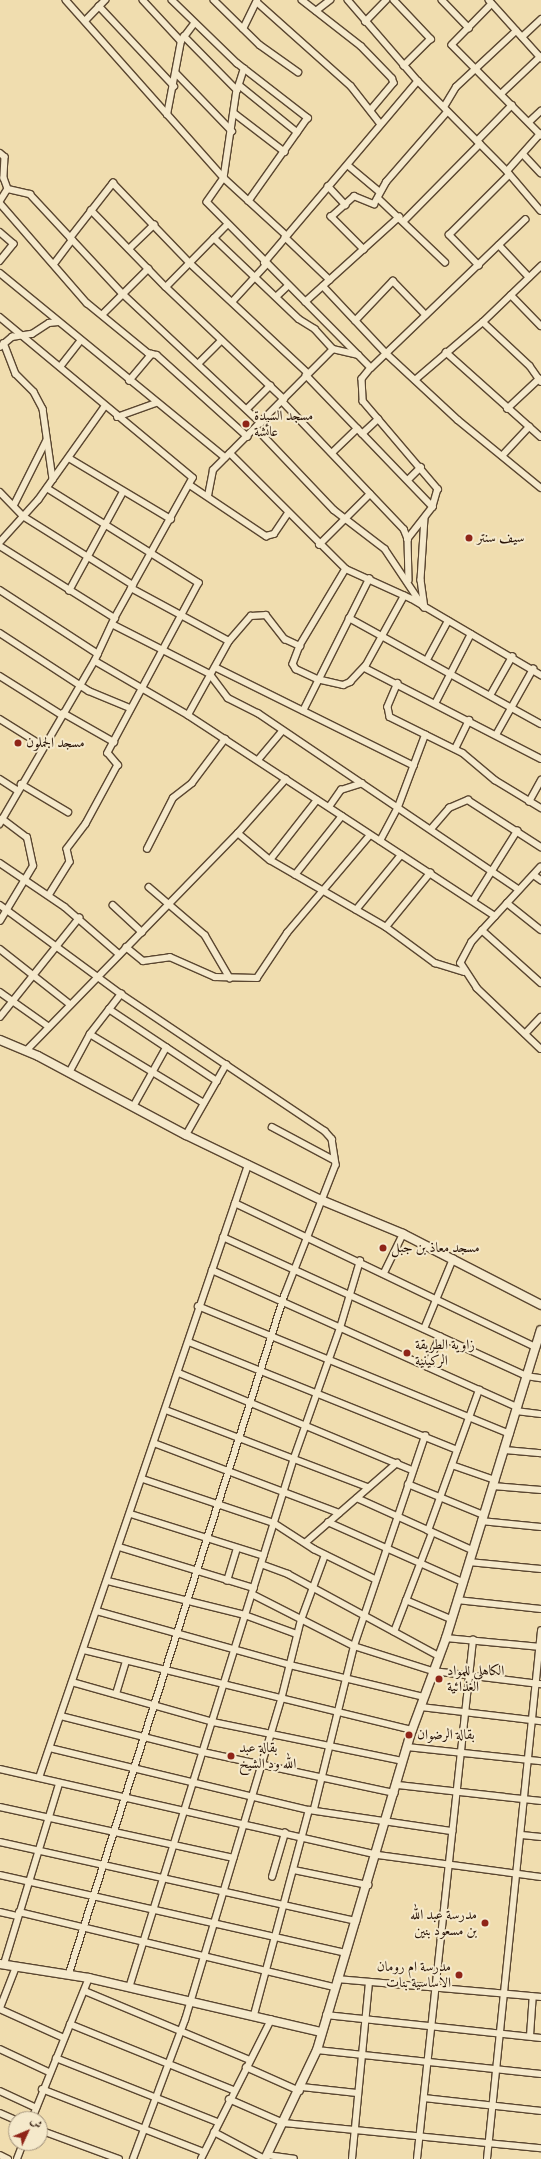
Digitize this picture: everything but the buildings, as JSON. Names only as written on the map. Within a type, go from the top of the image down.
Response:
[{"type":"street","points":[[66,0],[224,178],[330,280]]},
{"type":"street","points":[[85,21],[105,0]]},
{"type":"street","points":[[144,0],[183,38],[238,87],[297,132]]},
{"type":"street","points":[[172,0],[194,24],[244,69],[307,116],[285,152],[249,201]]},
{"type":"street","points":[[214,0],[243,29],[298,72]]},
{"type":"street","points":[[302,0],[361,46],[394,80],[371,110]]},
{"type":"street","points":[[316,11],[330,0]]},
{"type":"street","points":[[348,0],[365,22],[404,66],[508,173],[541,211]]},
{"type":"street","points":[[365,22],[386,0]]},
{"type":"street","points":[[394,0],[431,39],[404,66]]},
{"type":"street","points":[[442,0],[469,28]]},
{"type":"street","points":[[243,29],[257,1],[320,57],[371,110],[380,124]]},
{"type":"street","points":[[479,266],[449,235],[508,173],[541,135],[452,45],[469,28],[490,2],[540,58],[501,94]]},
{"type":"street","points":[[99,6],[174,86]]},
{"type":"street","points":[[522,37],[541,19]]},
{"type":"street","points":[[167,115],[183,38],[194,24]]},
{"type":"street","points":[[364,250],[331,219],[346,206],[354,196],[370,205],[378,198],[379,191],[446,110],[456,87],[516,30]]},
{"type":"street","points":[[244,69],[238,87],[224,178],[206,201],[265,264],[371,368]]},
{"type":"street","points":[[176,74],[232,131]]},
{"type":"street","points":[[232,302],[255,277],[286,236],[328,186],[349,166],[380,124],[418,81]]},
{"type":"street","points":[[305,302],[401,219],[478,142],[512,105]]},
{"type":"street","points":[[529,122],[541,111]]},
{"type":"street","points":[[234,113],[285,152]]},
{"type":"street","points":[[0,153],[5,157],[4,178],[8,189]]},
{"type":"street","points":[[523,154],[541,173]]},
{"type":"street","points":[[349,166],[379,191]]},
{"type":"street","points":[[54,264],[112,182],[190,263],[307,374],[359,431],[433,507]]},
{"type":"street","points":[[328,186],[346,206]]},
{"type":"street","points":[[8,189],[0,202],[82,297],[152,354],[248,436]]},
{"type":"street","points":[[8,189],[30,194],[123,294],[261,423]]},
{"type":"street","points":[[378,198],[445,262]]},
{"type":"street","points":[[91,210],[166,287],[270,386],[404,529],[408,539],[409,582]]},
{"type":"street","points":[[408,539],[433,507],[438,489],[421,467],[362,399],[362,379],[386,353],[479,266],[525,220]]},
{"type":"street","points":[[129,249],[154,225]]},
{"type":"street","points":[[166,287],[227,225]]},
{"type":"street","points":[[0,232],[14,244],[0,261]]},
{"type":"street","points":[[214,238],[276,297],[315,329],[333,350],[358,355]]},
{"type":"street","points":[[499,245],[529,277]]},
{"type":"street","points":[[103,314],[148,269]]},
{"type":"street","points":[[415,380],[483,322],[529,277],[540,269]]},
{"type":"street","points":[[0,273],[80,341],[225,458]]},
{"type":"street","points":[[355,321],[393,281],[426,315]]},
{"type":"street","points":[[276,297],[288,286]]},
{"type":"street","points":[[323,286],[386,353],[415,380],[541,488]]},
{"type":"street","points":[[511,295],[541,326]]},
{"type":"street","points":[[0,317],[106,406],[117,417],[192,477],[190,485],[132,587],[95,661],[17,790],[1,821],[28,841],[33,866],[0,921]]},
{"type":"street","points":[[53,479],[43,409],[36,395],[16,374],[2,345],[22,335],[35,333],[49,323],[59,322]]},
{"type":"street","points":[[483,322],[530,366],[540,380],[507,410]]},
{"type":"street","points":[[60,367],[80,341]]},
{"type":"street","points":[[198,364],[222,341]]},
{"type":"street","points":[[208,496],[213,470],[261,423],[307,374],[333,350]]},
{"type":"street","points":[[446,352],[507,410],[541,437]]},
{"type":"street","points":[[129,381],[152,354]]},
{"type":"street","points":[[247,409],[270,386]]},
{"type":"street","points":[[117,417],[156,403]]},
{"type":"street","points":[[0,542],[47,488],[106,406]]},
{"type":"street","points":[[332,453],[359,431],[378,419]]},
{"type":"street","points":[[502,456],[528,427]]},
{"type":"street","points":[[256,428],[344,518],[385,549],[409,582],[424,607]]},
{"type":"street","points":[[14,505],[47,440]]},
{"type":"street","points":[[230,453],[319,545],[346,568],[404,596],[541,675]]},
{"type":"street","points":[[69,458],[170,519]]},
{"type":"street","points":[[408,480],[421,467]]},
{"type":"street","points":[[190,485],[266,536],[274,534],[288,513]]},
{"type":"street","points":[[47,488],[106,522],[198,581],[198,586],[130,708],[108,755],[118,765],[86,824],[67,849],[70,862],[49,895]]},
{"type":"street","points":[[0,492],[23,516],[132,587],[181,617],[229,641]]},
{"type":"street","points":[[69,591],[123,492]]},
{"type":"street","points":[[319,545],[344,518],[370,494]]},
{"type":"street","points":[[424,607],[421,580],[425,518]]},
{"type":"street","points":[[0,546],[114,621],[162,650],[210,674],[228,698],[398,806],[519,890]]},
{"type":"street","points":[[346,568],[300,646],[293,667],[317,679],[348,684],[365,668],[404,596]]},
{"type":"street","points":[[303,711],[317,679],[369,580]]},
{"type":"street","points":[[0,590],[98,654]]},
{"type":"street","points":[[188,715],[229,641],[247,619],[259,613],[270,618],[285,639],[300,646]]},
{"type":"street","points":[[349,618],[428,658],[514,706],[541,724]]},
{"type":"street","points":[[428,658],[448,621]]},
{"type":"street","points":[[0,633],[80,685],[130,708]]},
{"type":"street","points":[[436,702],[471,634]]},
{"type":"street","points":[[491,694],[512,657]]},
{"type":"street","points":[[95,661],[188,715],[495,916]]},
{"type":"street","points":[[215,667],[414,766]]},
{"type":"street","points":[[365,668],[436,702],[541,760]]},
{"type":"street","points":[[496,735],[514,706],[533,670]]},
{"type":"street","points":[[0,676],[62,714],[114,742]]},
{"type":"street","points":[[398,683],[388,707],[390,717],[455,749],[529,802],[541,808]]},
{"type":"street","points":[[0,719],[43,746]]},
{"type":"street","points":[[455,749],[469,720]]},
{"type":"street","points":[[258,760],[282,731]]},
{"type":"street","points":[[380,841],[398,806],[425,735]]},
{"type":"street","points":[[147,849],[173,798],[192,783],[225,739]]},
{"type":"street","points":[[0,779],[17,790]]},
{"type":"street","points":[[26,1050],[238,833],[286,779]]},
{"type":"street","points":[[529,802],[541,780]]},
{"type":"street","points":[[329,807],[340,790],[362,783]]},
{"type":"street","points":[[21,784],[68,812]]},
{"type":"street","points":[[270,860],[317,800]]},
{"type":"street","points":[[431,829],[449,808],[468,800],[541,847]]},
{"type":"street","points":[[295,875],[342,816]]},
{"type":"street","points":[[473,902],[517,831]]},
{"type":"street","points":[[238,833],[270,860],[386,927],[435,963],[464,972],[541,1049]]},
{"type":"street","points":[[126,947],[143,961],[170,957],[212,976],[255,979],[262,975],[287,933],[324,892],[370,835]]},
{"type":"street","points":[[356,910],[401,855]]},
{"type":"street","points":[[0,864],[26,879],[49,895],[79,918],[119,954]]},
{"type":"street","points":[[464,972],[463,953],[482,930],[541,867]]},
{"type":"street","points":[[386,927],[430,873]]},
{"type":"street","points":[[534,875],[541,880]]},
{"type":"street","points":[[149,887],[210,942],[230,978]]},
{"type":"street","points":[[507,903],[541,930]]},
{"type":"street","points":[[0,905],[121,994],[325,1131],[332,1139],[334,1160],[334,1178],[321,1200],[284,1302],[250,1404],[143,1737],[95,1897],[69,1976]]},
{"type":"street","points":[[112,905],[142,932]]},
{"type":"street","points":[[0,1017],[79,918]]},
{"type":"street","points":[[482,930],[541,983]]},
{"type":"street","points":[[0,949],[35,974],[70,1004]]},
{"type":"street","points":[[0,992],[48,1026]]},
{"type":"street","points":[[69,1073],[90,1034],[121,994]]},
{"type":"street","points":[[109,1009],[217,1081]]},
{"type":"street","points":[[525,1034],[541,1017]]},
{"type":"street","points":[[90,1034],[204,1103]]},
{"type":"street","points":[[0,1040],[26,1050],[186,1135],[321,1200],[403,1234],[541,1305]]},
{"type":"street","points":[[133,1107],[151,1072],[166,1048]]},
{"type":"street","points":[[186,1135],[226,1065]]},
{"type":"street","points":[[272,1127],[317,1154],[334,1160]]},
{"type":"street","points":[[39,1778],[143,1479],[189,1342],[198,1306],[248,1165]]},
{"type":"street","points":[[235,1203],[536,1347]]},
{"type":"street","points":[[384,1273],[403,1234]]},
{"type":"street","points":[[223,1237],[526,1376],[541,1378]]},
{"type":"street","points":[[424,1329],[453,1259]]},
{"type":"street","points":[[129,1988],[154,1911],[162,1878],[225,1686],[234,1649],[294,1458],[340,1328],[360,1262]]},
{"type":"street","points":[[212,1270],[479,1390],[516,1409],[541,1414]]},
{"type":"street","points":[[198,1306],[273,1336],[328,1361],[468,1420],[510,1434]]},
{"type":"street","points":[[266,2158],[301,2089],[317,2050],[336,1983],[378,1855],[412,1730],[446,1638],[541,1330]]},
{"type":"street","points":[[427,1367],[440,1336]]},
{"type":"street","points":[[189,1342],[262,1370],[457,1450]]},
{"type":"street","points":[[179,1373],[250,1404],[306,1424],[412,1470]]},
{"type":"street","points":[[394,1632],[419,1565],[440,1497],[479,1390]]},
{"type":"street","points":[[166,1410],[368,1487]]},
{"type":"street","points":[[254,2015],[265,1968],[321,1775],[327,1746],[354,1646],[412,1470],[425,1436]]},
{"type":"street","points":[[154,1444],[339,1513]]},
{"type":"street","points":[[505,1450],[541,1453]]},
{"type":"street","points":[[305,1543],[397,1463]]},
{"type":"street","points":[[452,1464],[494,1483],[541,1490]]},
{"type":"street","points":[[143,1479],[274,1523],[326,1555],[376,1579]]},
{"type":"street","points":[[408,1484],[440,1497],[483,1518],[541,1527]]},
{"type":"street","points":[[357,1498],[396,1519],[472,1550]]},
{"type":"street","points":[[131,1514],[264,1556]]},
{"type":"street","points":[[328,1522],[385,1550],[463,1582]]},
{"type":"street","points":[[119,1548],[227,1581],[253,1591],[301,1620],[354,1646],[433,1671],[538,1683]]},
{"type":"street","points":[[227,1581],[237,1548]]},
{"type":"street","points":[[133,2159],[155,2097],[182,2029],[271,1735],[301,1620],[312,1588],[326,1555]]},
{"type":"street","points":[[469,1562],[541,1569]]},
{"type":"street","points":[[261,1564],[312,1588],[439,1656]]},
{"type":"street","points":[[108,1581],[187,1602],[245,1615],[298,1634]]},
{"type":"street","points":[[406,1600],[451,1620]]},
{"type":"street","points":[[457,1600],[541,1609]]},
{"type":"street","points":[[97,1611],[290,1665],[424,1697]]},
{"type":"street","points":[[487,2159],[502,2034],[504,1994],[538,1683],[541,1632]]},
{"type":"street","points":[[446,1638],[540,1647]]},
{"type":"street","points":[[417,2159],[449,1866],[463,1712],[473,1640]]},
{"type":"street","points":[[84,1650],[164,1672],[412,1730]]},
{"type":"street","points":[[116,1694],[126,1662]]},
{"type":"street","points":[[72,1682],[154,1704],[213,1722],[403,1761]]},
{"type":"street","points":[[420,1707],[541,1721]]},
{"type":"street","points":[[61,1716],[203,1752],[396,1789],[455,1792],[541,1801]]},
{"type":"street","points":[[407,1747],[541,1761]]},
{"type":"street","points":[[50,1748],[311,1810],[452,1831]]},
{"type":"street","points":[[0,1769],[183,1813],[285,1833],[378,1855],[449,1866],[541,1877]]},
{"type":"street","points":[[59,1784],[2,1964],[88,1978],[190,2002],[254,2015],[321,2032]]},
{"type":"street","points":[[0,1807],[233,1858]]},
{"type":"street","points":[[272,1877],[285,1833]]},
{"type":"street","points":[[522,1835],[541,1837]]},
{"type":"street","points":[[0,1842],[223,1890],[356,1921]]},
{"type":"street","points":[[294,1870],[368,1886]]},
{"type":"street","points":[[0,1875],[154,1911],[346,1953]]},
{"type":"street","points":[[0,1912],[19,1914],[204,1956],[336,1983],[369,1983],[541,1998]]},
{"type":"street","points":[[16,1967],[0,2009],[64,2038]]},
{"type":"street","points":[[35,2111],[49,2072],[85,1991],[88,1978]]},
{"type":"street","points":[[352,2159],[356,2128],[357,2093],[369,1983]]},
{"type":"street","points":[[85,1991],[182,2029],[250,2060]]},
{"type":"street","points":[[530,2036],[533,1997]]},
{"type":"street","points":[[326,2015],[365,2021],[541,2038]]},
{"type":"street","points":[[201,2159],[233,2090],[271,2020]]},
{"type":"street","points":[[70,2024],[233,2090]]},
{"type":"street","points":[[0,2049],[49,2072]]},
{"type":"street","points":[[317,2050],[428,2064],[541,2074]]},
{"type":"street","points":[[56,2058],[218,2122]]},
{"type":"street","points":[[246,2067],[301,2089],[357,2093]]},
{"type":"street","points":[[42,2089],[143,2131],[204,2152]]},
{"type":"street","points":[[0,2091],[36,2108]]},
{"type":"street","points":[[424,2098],[541,2111]]},
{"type":"street","points":[[229,2099],[284,2123],[356,2128],[541,2148]]},
{"type":"street","points":[[214,2132],[266,2158],[294,2159]]},
{"type":"street","points":[[48,2133],[119,2159]]},
{"type":"street","points":[[0,2155],[8,2159]]},
{"type":"place","name":"مسجد السيدة عائشة","points":[[246,424]]},
{"type":"place","name":"سيف سنتر","points":[[469,538]]},
{"type":"place","name":"مسجد الجملون","points":[[18,743]]},
{"type":"place","name":"مسجد معاذ بن جبل","points":[[383,1248]]},
{"type":"place","name":"زاوية الطريقة الركينية","points":[[407,1353]]},
{"type":"place","name":"الكاهلي للمواد الغذائية","points":[[439,1679]]},
{"type":"place","name":"بقالة الرضوان","points":[[409,1735]]},
{"type":"place","name":"بقالة عبد الله ود الشيخ","points":[[231,1756]]},
{"type":"place","name":"مدرسة عبد الله بن مسعود بنين","points":[[485,1923]]},
{"type":"place","name":"مدرسة ام رومان الاساسية بنات","points":[[459,1975]]}]
